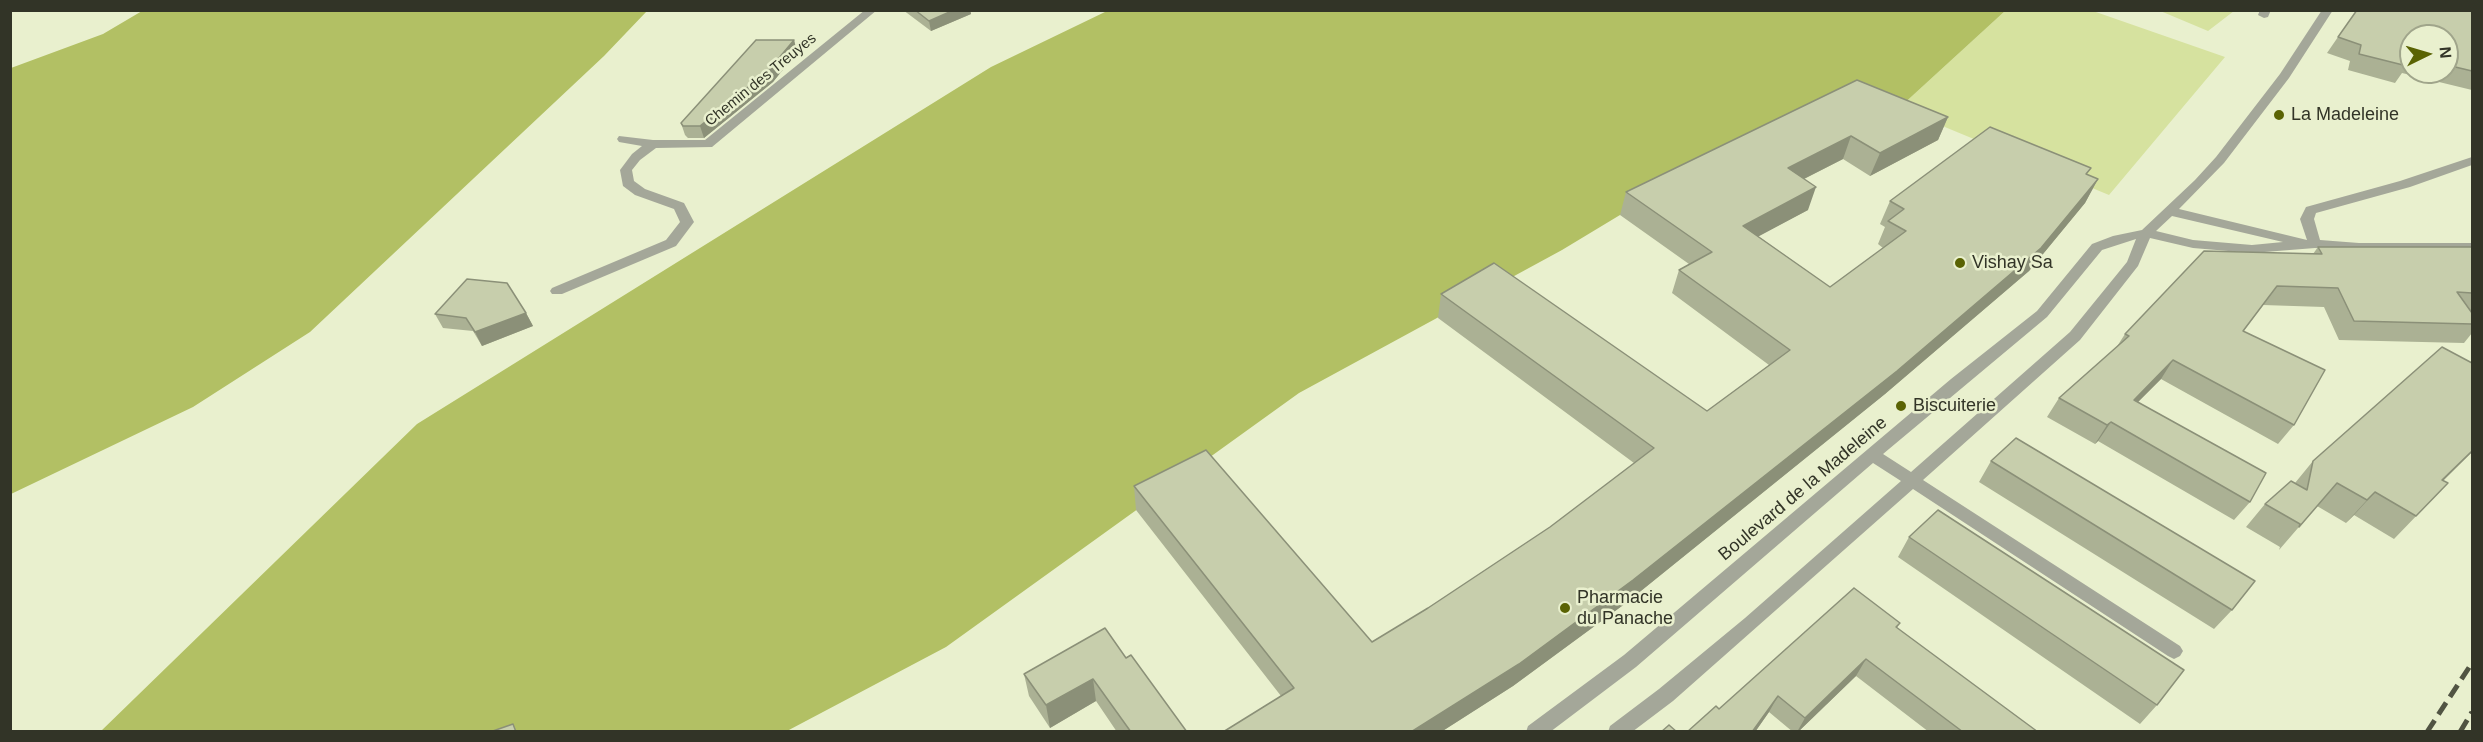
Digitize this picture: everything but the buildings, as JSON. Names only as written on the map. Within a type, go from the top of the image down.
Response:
[{"type":"street","name":"Chemin des Treuyes","points":[[623,139],[653,144],[708,144],[872,10]]},
{"type":"street","points":[[1617,732],[1666,695],[1751,622],[2075,336],[2133,263],[2146,233],[2200,183],[2220,160],[2285,76],[2328,10]]},
{"type":"street","points":[[557,291],[671,243],[687,222],[679,206],[640,192],[628,183],[626,170],[636,157],[653,144]]},
{"type":"street","points":[[2315,244],[2307,219],[2311,210],[2405,184],[2472,161]]},
{"type":"street","points":[[2168,211],[2315,244]]},
{"type":"street","points":[[2146,233],[2222,248],[2252,249],[2315,244],[2358,247],[2472,247]]},
{"type":"street","name":"Boulevard de la Madeleine","points":[[1535,732],[1630,661],[1956,384],[2042,314],[2097,247],[2118,239],[2146,233]]},
{"type":"street","points":[[1874,455],[2174,651]]},
{"type":"green space","points":[[2158,10],[2234,10],[2234,11],[2208,31]]},
{"type":"green space","points":[[142,11],[647,11],[604,56],[310,332],[193,407],[11,494],[11,68],[103,34]]},
{"type":"green space","points":[[1107,11],[2005,11],[1899,108],[1620,215],[1562,250],[1299,393],[946,647],[787,731],[100,732],[417,424],[991,67]]},
{"type":"green space","points":[[2005,11],[2093,11],[2225,57],[2109,195],[1899,108]]},
{"type":"railway","points":[[2427,732],[2472,663]]},
{"type":"railway","points":[[2460,732],[2472,712]]},
{"type":"place","name":"La Madeleine","points":[[2279,115]]},
{"type":"place","name":"Vishay Sa","points":[[1960,263]]},
{"type":"place","name":"Biscuiterie","points":[[1901,406]]},
{"type":"place","name":"Pharmacie du Panache","points":[[1565,608]]}]
